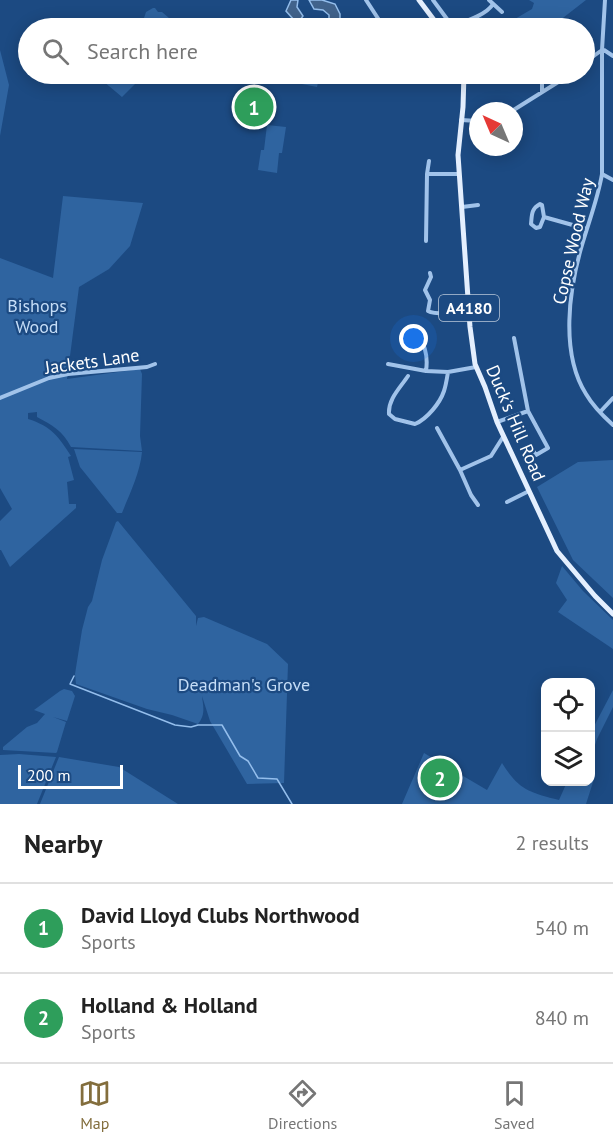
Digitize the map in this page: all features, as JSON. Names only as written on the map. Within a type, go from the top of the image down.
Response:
[{"type":"main road","points":[[419,0],[432,18]]},
{"type":"main road","name":"Duck's Hill Road","points":[[464,84],[458,155],[469,313],[477,367],[503,437],[557,551],[613,614]]},
{"type":"street","points":[[366,0],[378,18]]},
{"type":"street","points":[[433,0],[446,18]]},
{"type":"street","points":[[489,0],[502,12]]},
{"type":"street","name":"Copse Wood Way","points":[[605,0],[602,50],[602,174],[599,193],[581,247],[571,296],[569,319],[572,359],[584,392],[613,426]]},
{"type":"street","points":[[473,18],[491,9],[493,4]]},
{"type":"street","points":[[595,55],[604,50],[613,56]]},
{"type":"street","points":[[542,84],[542,93]]},
{"type":"street","points":[[523,104],[556,84]]},
{"type":"street","points":[[462,120],[469,120]]},
{"type":"street","points":[[426,241],[429,161]]},
{"type":"street","points":[[427,174],[459,174]]},
{"type":"street","points":[[602,174],[613,180]]},
{"type":"street","points":[[540,204],[544,217],[540,227],[536,228],[531,224],[532,211],[540,204]]},
{"type":"street","points":[[462,207],[478,205]]},
{"type":"street","points":[[544,217],[587,229]]},
{"type":"street","points":[[430,273],[431,277],[425,290],[430,300],[428,311],[434,314],[469,313]]},
{"type":"street","points":[[419,336],[424,344],[428,361],[426,371]]},
{"type":"street","points":[[514,338],[528,411],[548,448],[536,455],[532,448]]},
{"type":"street","name":"Jackets Lane","points":[[0,398],[49,378],[68,374],[147,367],[155,364]]},
{"type":"street","points":[[388,364],[426,371],[448,372],[477,367]]},
{"type":"street","points":[[408,376],[389,405],[389,414],[394,419],[415,424],[439,402],[444,392],[448,372]]},
{"type":"street","points":[[600,412],[613,398]]},
{"type":"street","points":[[497,422],[528,411]]},
{"type":"street","points":[[437,428],[478,505]]},
{"type":"street","points":[[460,470],[491,456],[503,437]]},
{"type":"street","points":[[507,502],[529,491]]},
{"type":"green space","points":[[529,0],[586,0],[563,18],[516,18],[532,9],[534,3]]},
{"type":"green space","points":[[155,8],[169,18],[144,18],[146,12]]},
{"type":"green space","points":[[0,50],[9,85],[0,136]]},
{"type":"green space","points":[[107,84],[135,84],[122,97]]},
{"type":"green space","points":[[302,84],[318,84],[317,87]]},
{"type":"green space","points":[[267,125],[286,127],[282,153],[279,153],[277,173],[258,170],[261,150],[264,150]]},
{"type":"green space","name":"Bishops Wood","points":[[63,196],[143,203],[130,246],[109,269],[79,287],[67,379],[140,369],[142,374],[140,436],[142,451],[71,447],[57,429],[37,417],[37,412],[28,413],[28,419],[43,425],[54,433],[71,456],[68,457],[74,480],[67,482],[69,504],[76,504],[76,508],[10,567],[0,550],[0,521],[12,509],[0,488],[0,258],[53,278]]},
{"type":"green space","points":[[74,449],[142,452],[137,475],[122,513],[117,513],[80,467]]},
{"type":"green space","points":[[613,460],[613,598],[573,560],[537,487],[578,462]]},
{"type":"green space","name":"Deadman's Grove","points":[[118,521],[196,616],[196,626],[198,618],[204,617],[267,644],[288,664],[284,783],[247,784],[210,721],[202,696],[203,713],[198,724],[76,684],[75,674],[82,630],[102,560]]},
{"type":"green space","points":[[562,566],[583,591],[613,620],[613,649],[558,612],[567,600],[556,583]]},
{"type":"green space","points":[[64,689],[72,691],[75,696],[67,721],[53,717],[66,722],[56,753],[3,750],[3,747],[27,727],[37,723],[45,714],[34,710]]},
{"type":"green space","points":[[613,690],[613,707],[595,745],[595,724]]},
{"type":"green space","points":[[424,753],[487,790],[502,763],[514,779],[526,789],[559,800],[565,786],[592,786],[586,804],[402,804]]},
{"type":"green space","points":[[0,755],[56,757],[37,804],[0,804]]},
{"type":"green space","points":[[59,757],[119,767],[178,804],[40,804]]},
{"type":"shaded area","points":[[291,0],[298,0],[297,7],[303,16],[292,18],[286,11]]},
{"type":"shaded area","points":[[309,0],[322,0],[335,4],[340,18],[329,18],[323,10],[314,9]]},
{"type":"waterway","points":[[74,676],[70,684],[175,725],[191,727],[222,725],[240,756],[248,761],[258,778],[277,779],[292,804]]},
{"type":"place","name":"David Lloyd Clubs Northwood","points":[[254,107]]},
{"type":"place","name":"Holland & Holland","points":[[440,778]]}]
